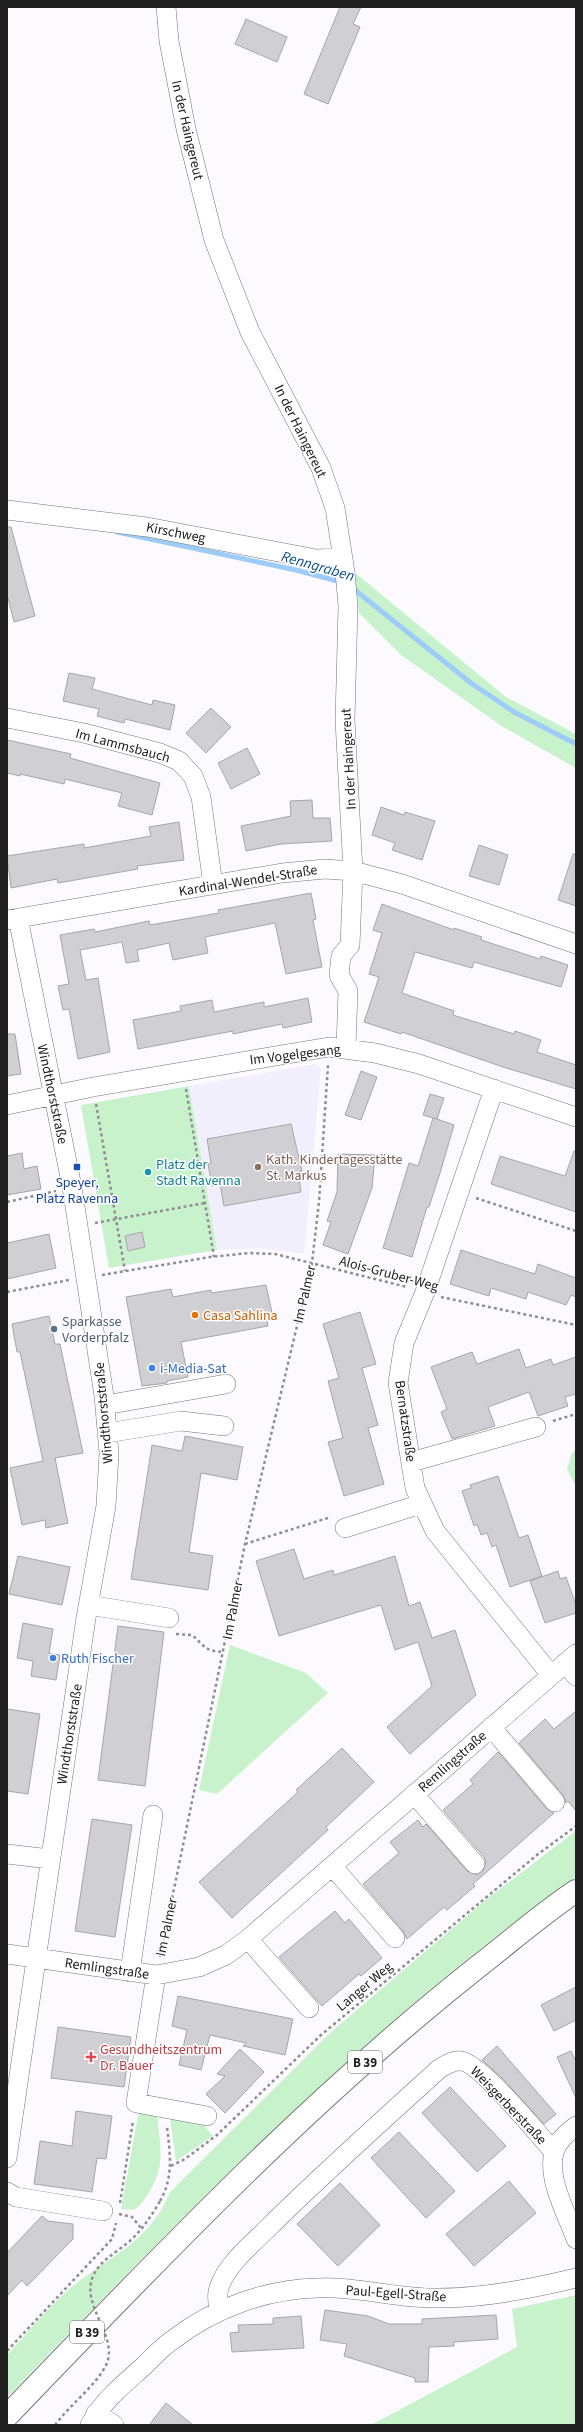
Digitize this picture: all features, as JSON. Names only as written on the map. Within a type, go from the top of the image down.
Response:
[{"type":"main road","name":"B 39","points":[[7,2416],[168,2249],[328,2094],[432,2003],[576,1891]]},
{"type":"street","name":"In der Haingereut","points":[[166,7],[169,42],[186,130],[214,240],[250,332],[321,468],[335,508],[344,565],[348,606],[345,720],[353,871]]},
{"type":"street","name":"Kirschweg","points":[[7,510],[147,527],[344,565]]},
{"type":"street","name":"Im Lammsbauch","points":[[7,718],[84,733],[160,753],[179,761],[193,776],[201,797],[213,885]]},
{"type":"street","name":"Kardinal-Wendel-Straße","points":[[12,919],[282,872],[325,869],[353,871],[402,884],[576,944]]},
{"type":"street","points":[[338,1047],[348,991],[339,975],[341,956],[350,945],[353,871]]},
{"type":"street","name":"Windthorststraße","points":[[7,2158],[50,1859],[106,1506],[109,1452],[105,1405],[72,1188],[12,919]]},
{"type":"street","name":"Im Vogelgesang","points":[[7,1105],[52,1094],[182,1071],[338,1047],[419,1064],[576,1117]]},
{"type":"street","name":"Bernatzstraße","points":[[494,1089],[425,1292],[404,1343],[398,1383],[415,1488],[421,1504],[435,1531],[567,1667]]},
{"type":"street","points":[[105,1405],[226,1384]]},
{"type":"street","points":[[107,1433],[181,1421],[224,1426]]},
{"type":"street","points":[[411,1462],[536,1427]]},
{"type":"street","points":[[345,1528],[421,1504]]},
{"type":"street","points":[[89,1606],[169,1618]]},
{"type":"street","name":"Remlingstraße","points":[[7,1954],[156,1975],[199,1967],[226,1955],[248,1939],[491,1727],[567,1667]]},
{"type":"street","name":"Remlingstraße","points":[[491,1727],[555,1802]]},
{"type":"street","name":"Remlingstraße","points":[[414,1794],[475,1864]]},
{"type":"street","points":[[130,1972],[153,1815]]},
{"type":"street","points":[[7,1854],[50,1859]]},
{"type":"street","points":[[332,1866],[395,1938]]},
{"type":"street","points":[[248,1939],[309,2008]]},
{"type":"street","name":"Im Palmer","points":[[136,2103],[156,1975]]},
{"type":"street","name":"Weisgerberstraße","points":[[219,2312],[217,2297],[220,2285],[227,2272],[246,2250],[321,2176],[439,2070],[452,2062],[461,2061],[480,2071],[554,2152],[556,2184],[576,2239]]},
{"type":"street","points":[[136,2103],[207,2116]]},
{"type":"street","name":"Weisgerberstraße","points":[[554,2152],[569,2132],[576,2126]]},
{"type":"street","points":[[7,2192],[16,2197],[110,2212]]},
{"type":"street","name":"Paul-Egell-Straße","points":[[93,2419],[101,2405],[174,2338],[219,2312],[278,2292],[318,2288],[433,2298],[509,2292],[576,2278]]},
{"type":"street","points":[[93,2419],[114,2425]]},
{"type":"path","name":"Im Palmer","points":[[156,1975],[245,1544],[312,1263],[338,1047]]},
{"type":"path","points":[[182,1071],[214,1256]]},
{"type":"path","points":[[93,1087],[124,1271]]},
{"type":"path","points":[[7,1202],[72,1188]]},
{"type":"path","points":[[458,1192],[576,1231]]},
{"type":"path","points":[[78,1226],[205,1203]]},
{"type":"path","name":"Alois-Gruber-Weg","points":[[7,1292],[86,1277],[214,1256],[250,1253],[274,1254],[425,1292],[576,1325]]},
{"type":"path","points":[[536,1427],[576,1414]]},
{"type":"path","name":"Langer Weg","points":[[171,2166],[186,2159],[217,2135],[321,2035],[537,1855],[576,1826]]},
{"type":"path","points":[[7,2351],[112,2239],[110,2212],[136,2103]]},
{"type":"path","points":[[55,2425],[65,2412],[98,2378],[108,2360],[107,2343],[92,2296],[92,2280],[102,2262],[142,2228],[166,2192],[171,2166],[163,2107]]},
{"type":"path","points":[[110,2212],[132,2216],[142,2228]]},
{"type":"shaded area","name":"Kath. Kindertagesstätte St. Markus","points":[[316,1064],[321,1068],[304,1254],[260,1248],[217,1250],[189,1086]]},
{"type":"green space","points":[[354,572],[506,697],[576,734],[576,768],[503,727],[401,655],[359,613]]},
{"type":"green space","name":"Platz der Stadt Ravenna","points":[[189,1086],[217,1250],[109,1268],[81,1105]]},
{"type":"green space","points":[[576,1449],[576,1486],[567,1470],[571,1455]]},
{"type":"green space","points":[[230,1645],[306,1673],[328,1693],[217,1794],[199,1790]]},
{"type":"green space","points":[[576,1831],[576,1877],[499,1934],[424,1995],[351,2058],[210,2191],[7,2397],[7,2355],[52,2305],[83,2278],[139,2237],[151,2225],[170,2192],[332,2031],[488,1898]]},
{"type":"green space","points":[[139,2110],[157,2113],[160,2166],[153,2186],[141,2205],[134,2210],[121,2209]]},
{"type":"green space","points":[[169,2111],[198,2119],[213,2136],[176,2161]]},
{"type":"green space","points":[[576,2295],[576,2425],[371,2425],[517,2347],[512,2309]]},
{"type":"building","points":[[340,7],[361,7],[353,24],[360,27],[328,104],[304,94]]},
{"type":"building","points":[[246,19],[287,37],[277,62],[235,44]]},
{"type":"building","points":[[7,527],[11,527],[35,616],[14,622],[7,594]]},
{"type":"building","points":[[69,673],[95,678],[92,689],[152,705],[153,700],[175,705],[170,730],[125,719],[124,723],[97,716],[99,709],[63,701]]},
{"type":"building","points":[[211,708],[231,727],[206,753],[186,733]]},
{"type":"building","points":[[7,740],[71,754],[70,758],[160,783],[152,815],[118,806],[122,793],[65,779],[64,784],[20,774],[20,776],[7,773]]},
{"type":"building","points":[[247,748],[260,774],[231,789],[218,763]]},
{"type":"building","points":[[312,800],[313,818],[330,818],[332,841],[281,844],[246,851],[241,826],[291,816],[290,801]]},
{"type":"building","points":[[381,807],[404,815],[405,812],[435,821],[422,860],[392,850],[395,843],[372,835]]},
{"type":"building","points":[[179,822],[184,860],[137,866],[138,869],[58,883],[57,879],[11,888],[7,856],[84,844],[84,848],[151,836],[149,827]]},
{"type":"building","points":[[479,845],[508,855],[499,885],[469,876]]},
{"type":"building","points":[[573,854],[576,854],[576,906],[558,900]]},
{"type":"building","points":[[311,893],[316,919],[313,920],[322,967],[286,974],[275,923],[205,937],[208,953],[173,960],[169,943],[137,950],[139,961],[126,963],[122,942],[80,950],[86,980],[98,978],[110,1052],[78,1059],[69,1009],[63,1010],[58,986],[69,984],[60,935],[94,929],[95,932],[149,921],[150,925],[219,913],[218,910]]},
{"type":"building","points":[[382,904],[454,930],[454,928],[482,937],[481,940],[540,959],[541,956],[568,965],[561,987],[474,962],[472,968],[415,952],[402,993],[454,1011],[453,1015],[514,1034],[515,1031],[541,1040],[537,1052],[576,1065],[576,1089],[503,1067],[402,1032],[401,1034],[364,1022],[379,977],[369,974],[382,933],[373,930]]},
{"type":"building","points":[[308,998],[312,1022],[283,1028],[282,1024],[233,1034],[233,1031],[138,1049],[133,1020],[181,1011],[180,1006],[212,1000],[214,1012],[264,1002],[264,1007]]},
{"type":"building","points":[[7,1034],[15,1034],[21,1074],[7,1076]]},
{"type":"building","points":[[361,1071],[377,1077],[361,1120],[345,1115]]},
{"type":"building","points":[[430,1094],[444,1098],[437,1119],[434,1118],[454,1125],[440,1173],[429,1207],[427,1207],[412,1257],[383,1248],[409,1163],[418,1166],[433,1118],[423,1115]]},
{"type":"building","points":[[291,1124],[302,1171],[298,1172],[301,1192],[224,1206],[220,1184],[212,1186],[208,1164],[211,1163],[207,1139]]},
{"type":"building","points":[[574,1151],[576,1151],[576,1212],[491,1184],[500,1156],[565,1176]]},
{"type":"building","points":[[22,1153],[24,1169],[37,1166],[41,1189],[7,1195],[7,1156]]},
{"type":"building","points":[[338,1154],[375,1155],[372,1188],[348,1254],[323,1245],[331,1222],[327,1221],[337,1192]]},
{"type":"building","points":[[142,1232],[145,1247],[128,1251],[125,1236]]},
{"type":"building","points":[[49,1234],[56,1268],[7,1279],[7,1243]]},
{"type":"building","points":[[461,1250],[535,1274],[538,1264],[576,1278],[576,1297],[571,1295],[566,1305],[528,1292],[526,1299],[491,1288],[489,1296],[450,1284]]},
{"type":"building","points":[[266,1285],[273,1317],[267,1319],[268,1326],[181,1342],[188,1377],[167,1381],[167,1383],[142,1386],[126,1297],[171,1289],[173,1297],[211,1290],[211,1293]]},
{"type":"building","points":[[360,1312],[376,1364],[362,1368],[378,1425],[368,1428],[384,1484],[344,1496],[328,1442],[343,1438],[328,1381],[339,1378],[323,1324]]},
{"type":"building","points":[[49,1316],[55,1344],[60,1344],[83,1453],[55,1458],[68,1523],[46,1528],[45,1520],[22,1525],[10,1468],[43,1461],[20,1352],[17,1352],[12,1324]]},
{"type":"building","points":[[519,1349],[526,1368],[551,1359],[553,1365],[576,1357],[576,1394],[565,1397],[568,1406],[538,1416],[529,1392],[488,1407],[495,1426],[452,1439],[441,1412],[447,1409],[431,1367],[472,1352],[477,1364]]},
{"type":"building","points":[[185,1436],[243,1447],[237,1480],[201,1473],[189,1552],[213,1556],[208,1590],[131,1579],[152,1445],[182,1451]]},
{"type":"building","points":[[498,1476],[519,1538],[528,1535],[542,1576],[510,1587],[496,1545],[492,1547],[487,1533],[481,1535],[477,1524],[474,1526],[462,1491],[471,1488],[470,1485]]},
{"type":"building","points":[[294,1549],[304,1579],[333,1570],[334,1575],[395,1556],[409,1606],[420,1602],[432,1638],[455,1630],[476,1695],[410,1754],[387,1727],[432,1686],[418,1642],[395,1650],[381,1605],[279,1636],[256,1561]]},
{"type":"building","points":[[18,1556],[70,1567],[62,1605],[9,1594]]},
{"type":"building","points":[[558,1571],[560,1579],[566,1577],[576,1605],[576,1613],[545,1623],[530,1581]]},
{"type":"building","points":[[23,1623],[53,1629],[49,1653],[60,1655],[56,1680],[31,1676],[33,1661],[17,1658]]},
{"type":"building","points":[[118,1626],[164,1632],[145,1786],[98,1780]]},
{"type":"building","points":[[7,1709],[40,1714],[28,1794],[7,1791]]},
{"type":"building","points":[[576,1711],[576,1811],[568,1801],[566,1803],[563,1795],[519,1743],[545,1719],[554,1729]]},
{"type":"building","points":[[342,1748],[374,1782],[326,1827],[328,1830],[232,1918],[199,1882],[298,1792],[296,1790]]},
{"type":"building","points":[[498,1752],[547,1809],[554,1813],[473,1884],[475,1886],[447,1910],[444,1907],[407,1939],[403,1931],[363,1884],[399,1853],[390,1842],[418,1820],[423,1827],[426,1824],[467,1871],[477,1875],[482,1872],[486,1862],[484,1857],[443,1810],[473,1784],[470,1780]]},
{"type":"building","points":[[92,1819],[132,1825],[115,1937],[75,1931]]},
{"type":"building","points":[[335,1911],[345,1923],[349,1919],[382,1958],[361,1976],[359,1974],[322,2006],[279,1957]]},
{"type":"building","points":[[576,1987],[576,2020],[554,2031],[541,2005]]},
{"type":"building","points":[[178,1996],[293,2019],[285,2055],[243,2046],[246,2043],[210,2035],[201,2070],[179,2065],[187,2030],[172,2026]]},
{"type":"building","name":"Gesundheitszentrum Dr. Bauer","points":[[58,2027],[131,2037],[124,2087],[51,2078]]},
{"type":"building","points":[[497,2046],[556,2114],[544,2124],[502,2078],[482,2060]]},
{"type":"building","points":[[240,2049],[264,2072],[225,2113],[206,2094],[225,2076],[217,2074]]},
{"type":"building","points":[[571,2051],[576,2062],[576,2098],[557,2057]]},
{"type":"building","points":[[450,2087],[506,2146],[477,2172],[422,2113]]},
{"type":"building","points":[[76,2111],[112,2116],[106,2159],[97,2158],[92,2192],[34,2184],[40,2141],[72,2146]]},
{"type":"building","points":[[399,2132],[455,2191],[426,2218],[371,2158]]},
{"type":"building","points":[[509,2181],[536,2213],[474,2266],[446,2234]]},
{"type":"building","points":[[340,2183],[380,2225],[338,2266],[297,2224]]},
{"type":"building","points":[[42,2216],[48,2221],[73,2224],[73,2239],[27,2286],[22,2280],[7,2296],[7,2253]]},
{"type":"building","points":[[325,2310],[368,2316],[389,2324],[422,2324],[422,2319],[496,2315],[498,2339],[454,2342],[454,2346],[429,2347],[428,2382],[415,2382],[415,2378],[344,2356],[347,2344],[320,2340]]},
{"type":"building","points":[[301,2316],[304,2348],[232,2352],[230,2333],[239,2332],[238,2325],[273,2324],[273,2318]]},
{"type":"building","points":[[166,2403],[193,2425],[149,2425]]},
{"type":"waterway","name":"Renngraben","points":[[117,532],[296,570],[341,582]]},
{"type":"waterway","name":"Renngraben","points":[[350,586],[471,683],[514,712],[576,744]]},
{"type":"place","name":"Speyer, Platz Ravenna","points":[[77,1167]]},
{"type":"place","name":"Kath. Kindertagesstätte St. Markus","points":[[258,1167]]},
{"type":"place","name":"Platz der Stadt Ravenna","points":[[148,1172]]},
{"type":"place","name":"Casa Sahlina","points":[[195,1315]]},
{"type":"place","name":"Sparkasse Vorderpfalz","points":[[54,1329]]},
{"type":"place","name":"i-Media-Sat","points":[[152,1368]]},
{"type":"place","name":"Ruth Fischer","points":[[53,1658]]},
{"type":"place","name":"Gesundheitszentrum Dr. Bauer","points":[[91,2057]]}]
